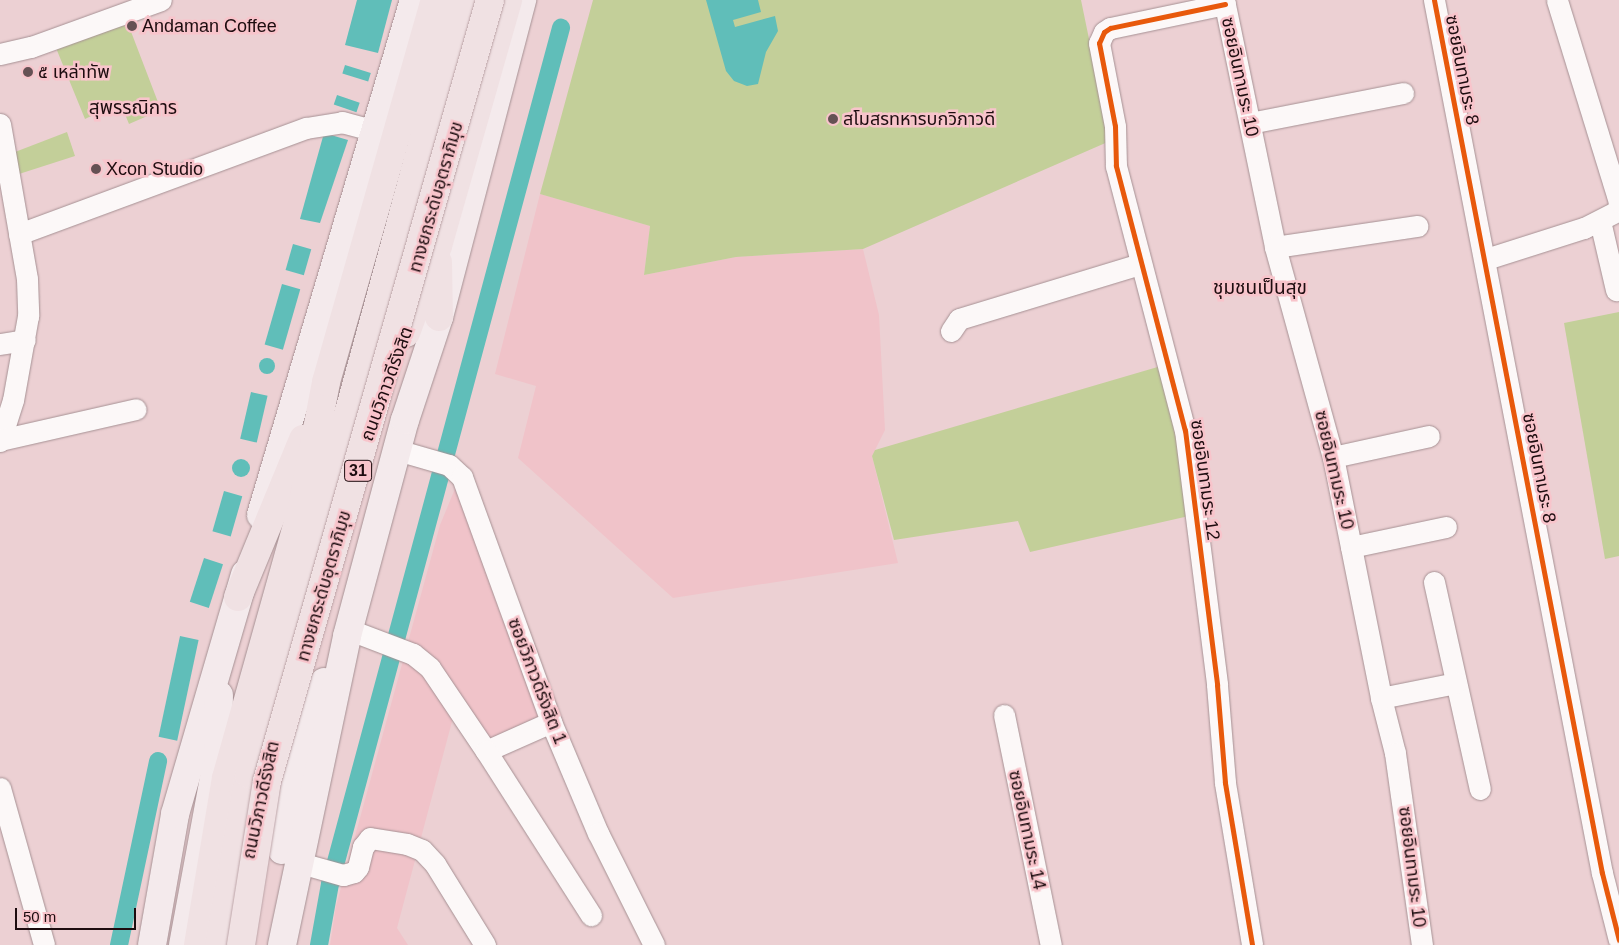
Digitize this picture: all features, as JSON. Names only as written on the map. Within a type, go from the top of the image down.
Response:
[{"type":"highway","name":"ถนนวิภาวดีรังสิต","points":[[198,945],[226,778],[302,507],[326,382],[435,0]]},
{"type":"highway","name":"ทางยกระดับอุตราภิมุข","points":[[219,945],[248,775],[462,0]]},
{"type":"highway","name":"ทางยกระดับอุตราภิมุข","points":[[241,945],[268,781],[490,0]]},
{"type":"highway","name":"ถนนวิภาวดีรังสิต","points":[[234,945],[262,778],[336,525],[438,246],[508,0]]},
{"type":"highway","points":[[438,246],[439,317]]},
{"type":"highway","points":[[238,597],[326,382]]},
{"type":"main road","points":[[152,945],[175,814],[414,0]]},
{"type":"main road","name":"ถนนวิภาวดีรังสิต","points":[[282,945],[309,866],[348,633],[398,450],[439,317],[522,0]]},
{"type":"main road","name":"31","points":[[264,945],[308,721],[314,702],[348,633]]},
{"type":"main road","points":[[183,945],[218,757],[220,656]]},
{"type":"street","points":[[0,54],[31,47],[161,0]]},
{"type":"street","name":"ซอยอินทามระ 8","points":[[1434,0],[1486,259],[1598,854],[1619,940]]},
{"type":"street","points":[[1486,259],[1616,215],[1619,202],[1557,0]]},
{"type":"street","name":"ซอยอินทามระ 10","points":[[1224,2],[1275,247],[1333,456],[1381,698],[1405,804],[1422,945]]},
{"type":"street","name":"ซอยอินทามระ 12","points":[[1224,2],[1110,28],[1100,37],[1099,43],[1115,126],[1114,155],[1140,264],[1185,430],[1217,685],[1224,783],[1252,945]]},
{"type":"street","points":[[1250,123],[1403,93]]},
{"type":"street","points":[[19,234],[306,128],[342,122],[376,131]]},
{"type":"street","points":[[0,124],[27,279],[25,340],[13,400],[0,440]]},
{"type":"street","points":[[1600,221],[1616,290]]},
{"type":"street","points":[[1275,247],[1417,226]]},
{"type":"street","points":[[951,331],[960,318],[1140,264]]},
{"type":"street","points":[[0,344],[25,340]]},
{"type":"street","points":[[0,440],[136,409]]},
{"type":"street","points":[[1333,456],[1429,436]]},
{"type":"street","name":"ซอยวิภาวดีรังสิต 1","points":[[398,450],[449,465],[462,477],[551,722],[598,833],[654,945]]},
{"type":"street","points":[[1351,547],[1446,527]]},
{"type":"street","points":[[1434,582],[1480,789]]},
{"type":"street","points":[[348,633],[413,654],[430,668],[591,914]]},
{"type":"street","points":[[1381,698],[1456,684]]},
{"type":"street","name":"ซอยอินทามระ 14","points":[[1004,715],[1051,945]]},
{"type":"street","points":[[486,751],[551,722]]},
{"type":"street","points":[[0,788],[44,945]]},
{"type":"street","points":[[309,866],[343,875],[358,867],[363,847],[370,838],[399,842],[422,850],[435,864],[485,945]]},
{"type":"shaded area","points":[[540,194],[650,226],[644,275],[736,257],[863,249],[879,315],[885,430],[872,456],[898,563],[673,598],[518,458],[536,386],[495,374]]},
{"type":"shaded area","points":[[464,467],[558,725],[502,757],[454,714],[397,928],[408,945],[330,945],[336,906],[440,525]]},
{"type":"green space","name":"สโมสรทหารบกวิภาวดี","points":[[593,0],[1081,0],[1110,141],[863,249],[736,257],[644,275],[650,226],[540,194]]},
{"type":"green space","points":[[120,24],[130,29],[161,110],[129,124],[120,102],[85,119],[56,48]]},
{"type":"green space","points":[[67,132],[75,156],[19,174],[15,152]]},
{"type":"green space","points":[[1619,312],[1619,556],[1605,559],[1564,323]]},
{"type":"green space","points":[[1161,366],[1180,449],[1189,516],[1030,552],[1018,521],[894,540],[872,456],[875,450]]},
{"type":"water","points":[[357,0],[392,0],[378,53],[345,45]]},
{"type":"water","points":[[706,0],[758,0],[761,12],[733,20],[735,27],[775,16],[778,31],[766,52],[758,84],[747,86],[734,81],[726,71]]},
{"type":"water","points":[[345,65],[371,73],[368,82],[342,74]]},
{"type":"water","points":[[337,95],[360,103],[356,112],[334,104]]},
{"type":"water","points":[[324,133],[348,140],[320,223],[300,219]]},
{"type":"water","points":[[293,244],[311,249],[304,275],[286,270]]},
{"type":"water","points":[[282,284],[300,289],[283,350],[265,345]]},
{"type":"water","points":[[267,358],[275,366],[267,374],[259,366]]},
{"type":"water","points":[[251,392],[268,396],[257,443],[240,439]]},
{"type":"water","points":[[241,459],[247,462],[250,468],[247,474],[241,477],[235,474],[232,468],[235,462]]},
{"type":"water","points":[[224,491],[242,496],[231,537],[212,531]]},
{"type":"water","points":[[204,558],[223,564],[209,608],[190,602]]},
{"type":"water","points":[[180,636],[199,640],[177,741],[159,737]]},
{"type":"waterway","points":[[319,945],[330,884],[561,28]]},
{"type":"waterway","points":[[119,945],[158,761]]},
{"type":"cycle path","points":[[1434,0],[1602,873],[1619,940]]},
{"type":"cycle path","points":[[1225,4],[1110,28],[1104,32],[1099,43],[1115,126],[1116,166],[1185,430],[1217,685],[1225,783],[1252,945]]},
{"type":"place","name":"Andaman Coffee","points":[[132,26]]},
{"type":"place","name":"๕ เหล่าทัพ","points":[[28,72]]},
{"type":"place","name":"สโมสรทหารบกวิภาวดี","points":[[833,119]]},
{"type":"place","name":"Xcon Studio","points":[[96,169]]},
{"type":"district","name":"สุพรรณิการ","points":[[133,108]]},
{"type":"district","name":"ชุมชนเป็นสุข","points":[[1260,288]]}]
